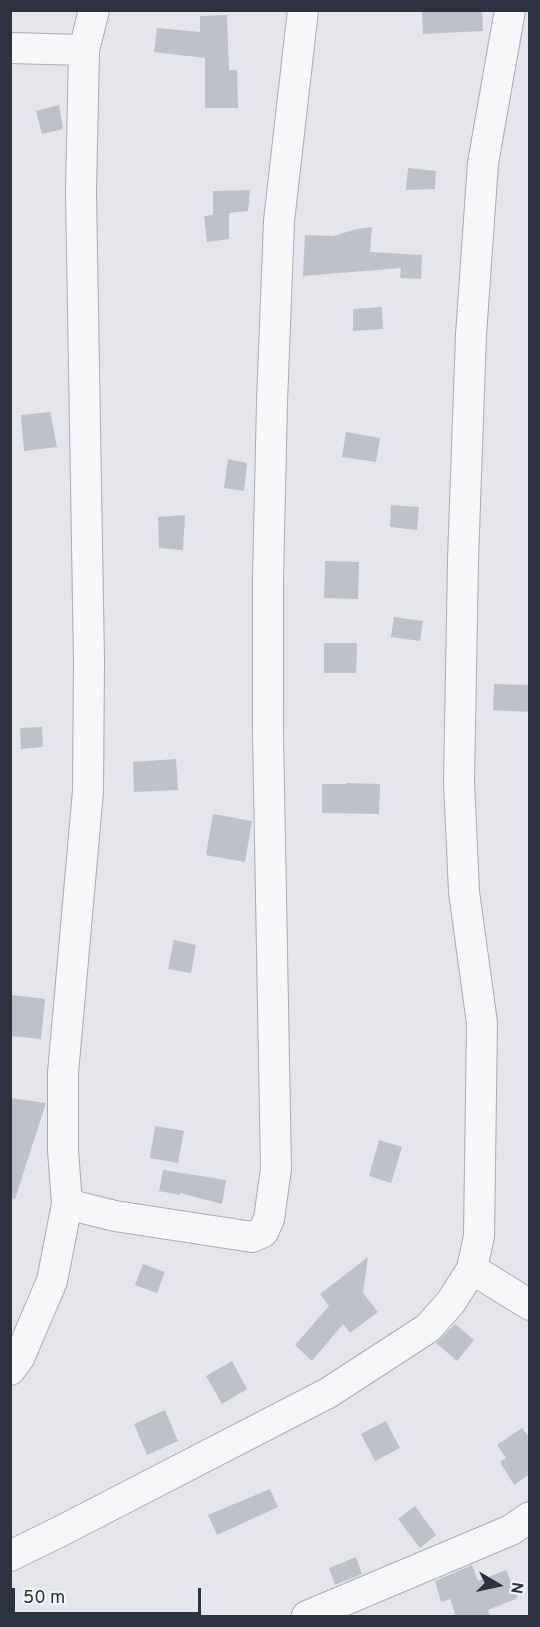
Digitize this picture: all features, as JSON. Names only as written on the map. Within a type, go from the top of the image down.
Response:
[{"type":"street","points":[[10,1370],[19,1358],[52,1281],[67,1204],[63,1150],[63,1073],[88,791],[89,661],[81,192],[84,50],[94,10]]},
{"type":"street","points":[[67,1204],[115,1216],[252,1237],[263,1232],[269,1219],[276,1169],[268,734],[268,578],[272,402],[279,221],[303,10]]},
{"type":"street","points":[[10,1556],[328,1393],[428,1328],[451,1302],[472,1269],[479,1236],[482,1023],[464,892],[459,782],[463,560],[471,335],[483,163],[510,10]]},
{"type":"street","points":[[10,48],[84,50]]},
{"type":"street","points":[[472,1269],[530,1305]]},
{"type":"street","points":[[307,1617],[510,1530],[530,1517]]},
{"type":"building","points":[[422,10],[482,10],[483,31],[423,34]]},
{"type":"building","points":[[227,15],[229,70],[237,70],[238,108],[205,108],[205,58],[154,52],[157,28],[200,32],[200,16]]},
{"type":"building","points":[[59,105],[63,129],[42,134],[36,111]]},
{"type":"building","points":[[408,168],[436,171],[435,189],[406,190]]},
{"type":"building","points":[[250,190],[248,211],[229,213],[229,239],[207,242],[204,216],[213,215],[213,191]]},
{"type":"building","points":[[372,227],[370,252],[422,255],[421,279],[400,278],[401,268],[303,276],[305,235],[333,236]]},
{"type":"building","points":[[382,307],[383,329],[353,331],[353,309]]},
{"type":"building","points":[[50,412],[57,447],[24,451],[21,415]]},
{"type":"building","points":[[346,432],[380,438],[376,462],[342,457]]},
{"type":"building","points":[[228,459],[247,463],[244,491],[224,488]]},
{"type":"building","points":[[391,505],[419,507],[417,530],[390,527]]},
{"type":"building","points":[[185,515],[183,550],[159,548],[158,517]]},
{"type":"building","points":[[325,561],[359,562],[358,599],[324,598]]},
{"type":"building","points":[[394,617],[423,621],[420,641],[391,637]]},
{"type":"building","points":[[324,643],[357,643],[356,673],[324,673]]},
{"type":"building","points":[[494,684],[530,685],[530,712],[493,710]]},
{"type":"building","points":[[42,727],[43,747],[21,749],[20,728]]},
{"type":"building","points":[[176,759],[178,790],[134,792],[133,762]]},
{"type":"building","points":[[322,784],[380,784],[379,814],[322,813]]},
{"type":"building","points":[[213,814],[252,821],[245,862],[206,855]]},
{"type":"building","points":[[174,940],[196,945],[191,973],[168,969]]},
{"type":"building","points":[[12,995],[45,999],[41,1039],[10,1036]]},
{"type":"building","points":[[10,1098],[46,1103],[15,1199],[10,1198]]},
{"type":"building","points":[[155,1126],[184,1131],[178,1163],[150,1158]]},
{"type":"building","points":[[379,1140],[402,1147],[391,1183],[369,1176]]},
{"type":"building","points":[[163,1170],[226,1180],[222,1204],[180,1193],[180,1195],[159,1191]]},
{"type":"building","points":[[368,1257],[363,1293],[378,1312],[350,1333],[343,1324],[312,1361],[295,1345],[329,1306],[320,1294]]},
{"type":"building","points":[[143,1264],[165,1272],[157,1293],[135,1285]]},
{"type":"building","points":[[455,1324],[474,1340],[457,1361],[436,1343]]},
{"type":"building","points":[[232,1361],[247,1389],[222,1404],[206,1376]]},
{"type":"building","points":[[165,1410],[178,1441],[147,1455],[134,1424]]},
{"type":"building","points":[[386,1421],[400,1448],[375,1461],[361,1434]]},
{"type":"building","points":[[522,1428],[530,1438],[530,1474],[514,1485],[500,1462],[506,1458],[497,1445]]},
{"type":"building","points":[[270,1489],[278,1507],[217,1535],[208,1515]]},
{"type":"building","points":[[415,1506],[436,1535],[420,1548],[398,1519]]},
{"type":"building","points":[[356,1557],[362,1574],[335,1585],[329,1568]]},
{"type":"building","points":[[472,1565],[478,1581],[506,1570],[518,1598],[488,1610],[490,1617],[456,1617],[450,1599],[441,1602],[435,1581]]}]
